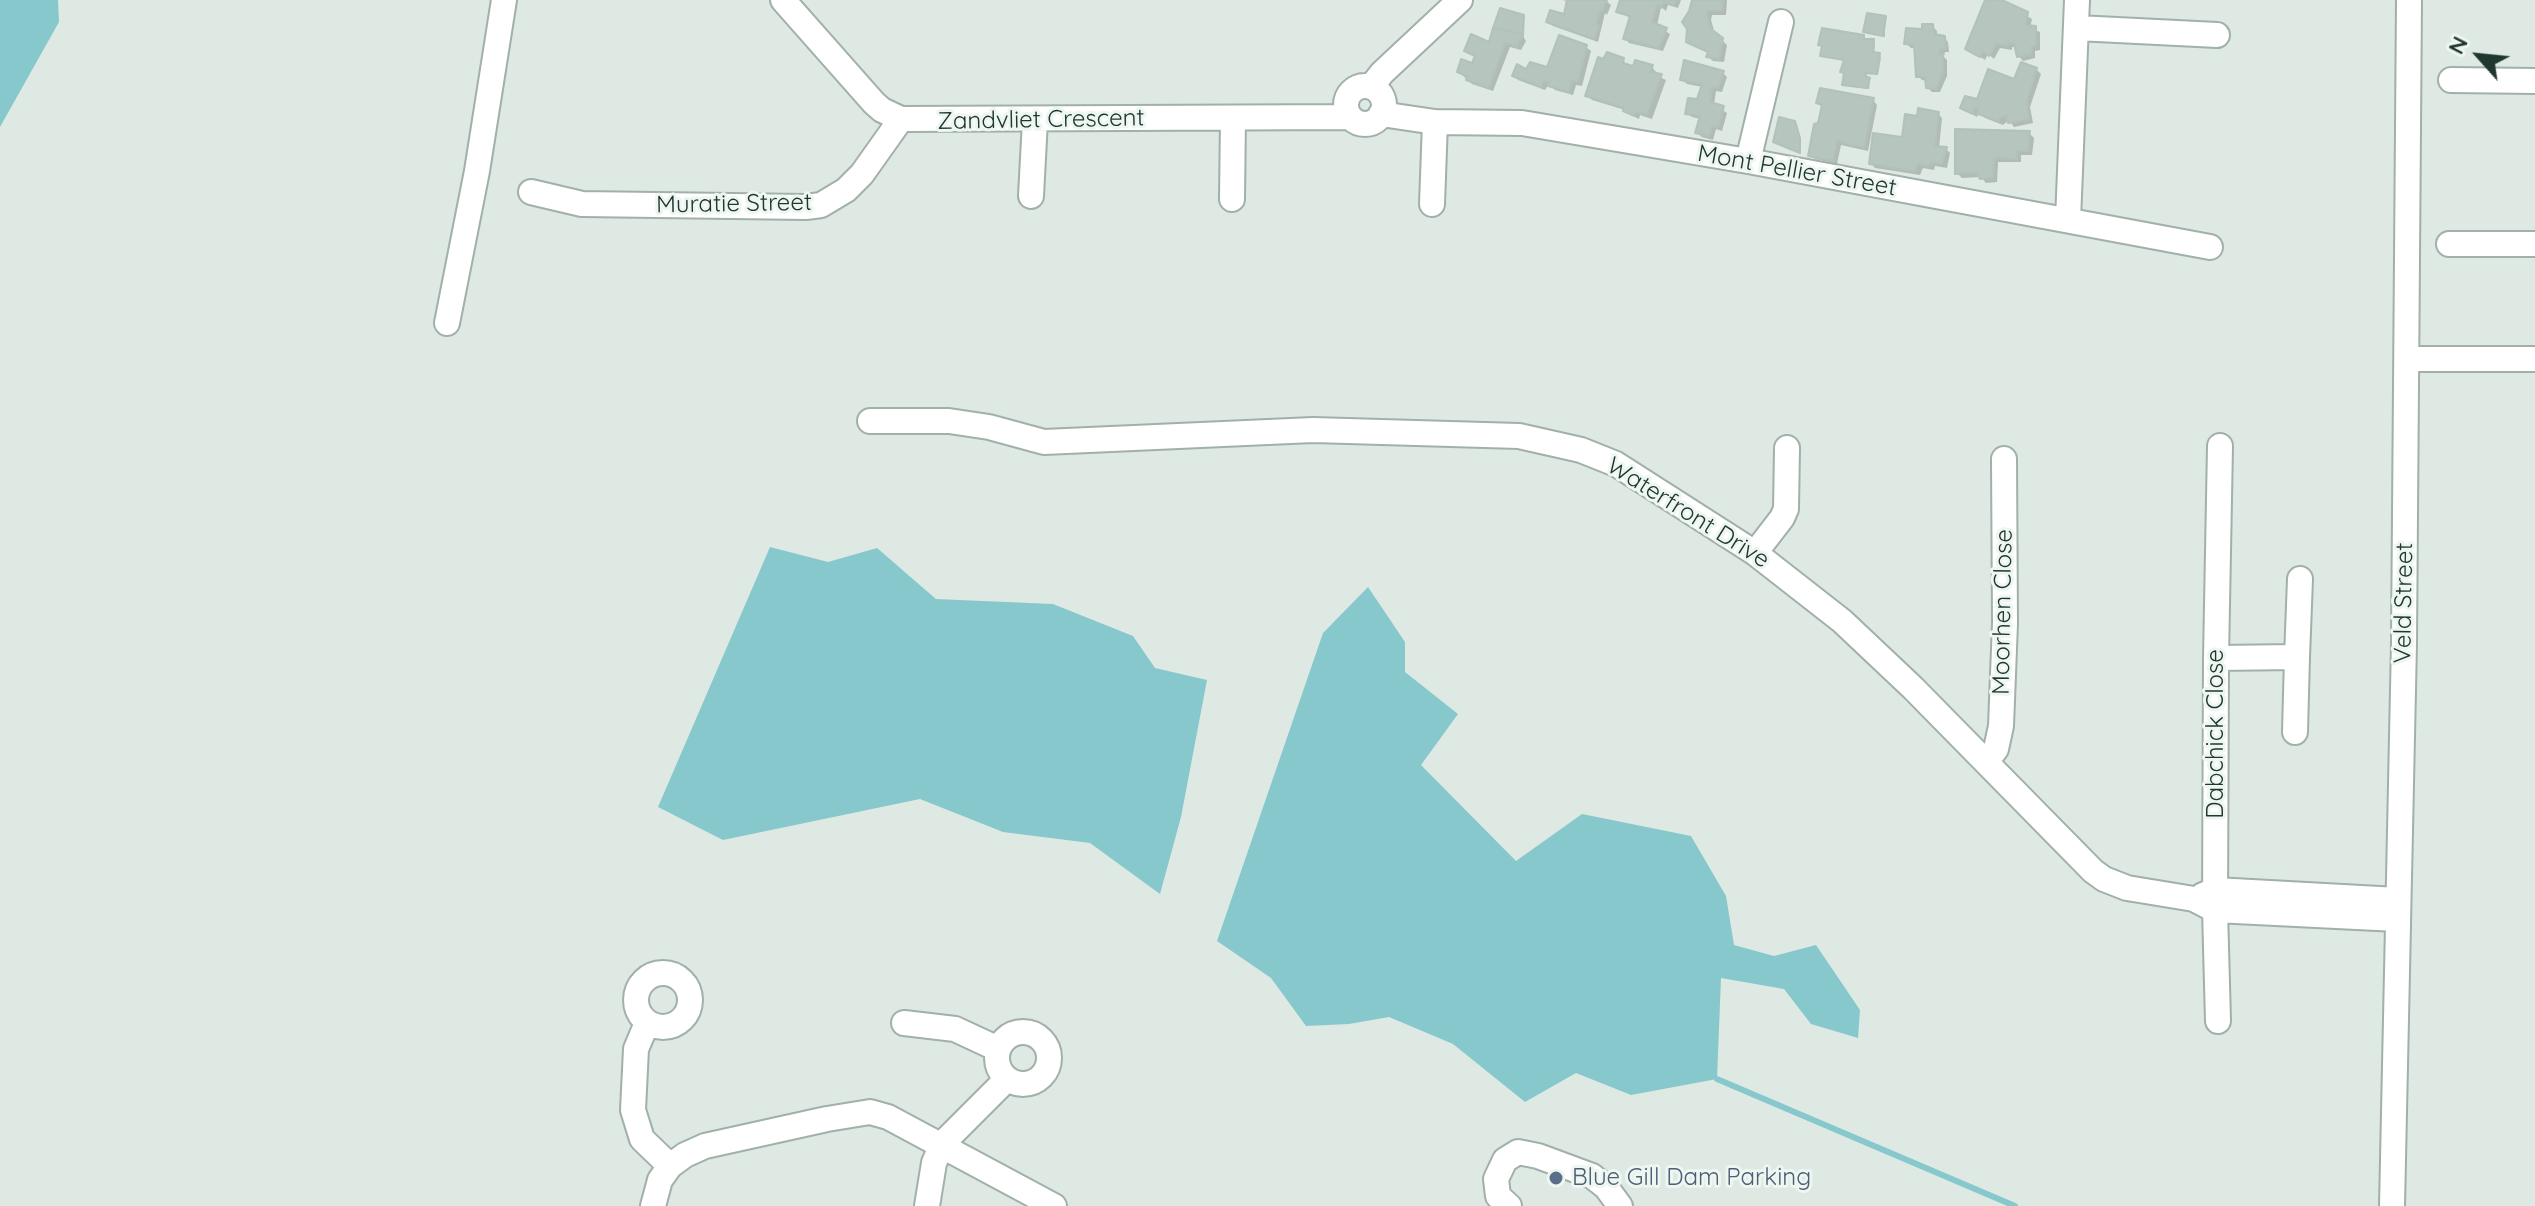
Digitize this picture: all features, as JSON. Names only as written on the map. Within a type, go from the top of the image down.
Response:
[{"type":"street","points":[[447,323],[477,171],[504,0]]},
{"type":"street","points":[[783,0],[874,103],[901,119]]},
{"type":"street","points":[[1371,87],[1460,0]]},
{"type":"street","points":[[2068,220],[2077,0]]},
{"type":"street","name":"Veld Street","points":[[2392,1206],[2407,359],[2409,0]]},
{"type":"street","points":[[1748,161],[1781,22]]},
{"type":"street","points":[[2077,28],[2217,35]]},
{"type":"street","points":[[2451,80],[2535,81]]},
{"type":"street","points":[[1363,86],[1371,87],[1383,100],[1381,114],[1373,122],[1357,122],[1350,117],[1346,102],[1350,94],[1363,86]]},
{"type":"street","name":"Mont Pellier Street","points":[[1381,114],[1435,122],[1522,123],[1748,161],[2210,247]]},
{"type":"street","name":"Zandvliet Crescent","points":[[901,119],[1350,117]]},
{"type":"street","points":[[1232,199],[1233,118]]},
{"type":"street","name":"Muratie Street","points":[[531,192],[582,204],[821,205],[846,190],[862,174],[901,119]]},
{"type":"street","points":[[1031,196],[1035,120]]},
{"type":"street","points":[[1432,204],[1435,122]]},
{"type":"street","points":[[2449,244],[2535,244]]},
{"type":"street","points":[[2407,359],[2535,359]]},
{"type":"street","name":"Waterfront Drive","points":[[870,421],[949,421],[989,427],[1044,442],[1313,430],[1519,436],[1581,450],[1616,464],[1755,553],[1842,621],[2104,879],[2137,891],[2208,900],[2398,910]]},
{"type":"street","name":"Dabchick Close","points":[[2218,1021],[2208,900],[2220,446]]},
{"type":"street","points":[[1755,553],[1786,509],[1787,448]]},
{"type":"street","name":"Moorhen Close","points":[[1986,762],[1996,749],[2001,726],[2005,623],[2004,459]]},
{"type":"street","points":[[2295,732],[2300,579]]},
{"type":"street","points":[[2216,658],[2297,657]]},
{"type":"street","points":[[647,1023],[636,1049],[633,1110],[642,1139],[670,1166]]},
{"type":"street","points":[[904,1023],[955,1029],[998,1049]]},
{"type":"street","points":[[1027,1031],[1039,1036],[1050,1056],[1048,1068],[1030,1084],[1018,1084],[1007,1079],[999,1071],[996,1060],[1005,1038],[1015,1032],[1027,1031]]},
{"type":"street","points":[[927,1206],[934,1163],[942,1144],[1007,1079]]},
{"type":"street","points":[[653,1206],[655,1194],[670,1166],[705,1146],[870,1112],[888,1117],[942,1144],[1054,1206]]},
{"type":"street","points":[[1509,1206],[1498,1196],[1496,1179],[1505,1160],[1518,1152],[1586,1172],[1606,1187],[1620,1206]]},
{"type":"water","points":[[0,0],[58,0],[59,22],[0,127]]},
{"type":"water","points":[[770,547],[828,562],[877,548],[936,599],[1053,604],[1133,636],[1155,668],[1207,680],[1181,817],[1160,894],[1090,843],[1003,832],[920,799],[723,840],[658,807]]},
{"type":"water","points":[[1368,587],[1405,642],[1405,672],[1458,714],[1421,765],[1516,861],[1582,814],[1691,836],[1726,896],[1734,945],[1774,956],[1816,945],[1860,1010],[1858,1038],[1811,1024],[1784,989],[1721,978],[1717,1079],[1631,1095],[1576,1073],[1525,1102],[1453,1044],[1389,1017],[1349,1024],[1306,1026],[1271,978],[1217,941],[1323,633]]},
{"type":"building","points":[[1567,0],[1607,0],[1600,11],[1594,39],[1546,22],[1550,10],[1564,14]]},
{"type":"building","points":[[1620,0],[1676,0],[1674,5],[1664,2],[1661,8],[1657,5],[1652,22],[1667,28],[1659,48],[1623,39],[1630,16],[1616,12]]},
{"type":"building","points":[[1692,0],[1723,0],[1722,11],[1708,11],[1707,15],[1711,29],[1723,38],[1719,59],[1706,57],[1708,52],[1686,42],[1687,29],[1682,22]]},
{"type":"building","points":[[1985,0],[2002,0],[2028,12],[2026,25],[2036,26],[2036,45],[2031,47],[2032,54],[2017,57],[2014,44],[2008,43],[2008,46],[1996,44],[1989,56],[1983,51],[1980,57],[1965,49]]},
{"type":"building","points":[[1500,8],[1524,15],[1523,34],[1493,28]]},
{"type":"building","points":[[1867,13],[1886,16],[1883,36],[1863,32]]},
{"type":"building","points":[[1922,24],[1933,24],[1934,34],[1945,36],[1946,49],[1941,48],[1939,55],[1943,53],[1943,71],[1936,89],[1926,88],[1925,77],[1916,77],[1914,45],[1904,44],[1906,28],[1922,29]]},
{"type":"building","points":[[1493,28],[1523,34],[1517,47],[1505,43],[1489,88],[1466,80],[1467,76],[1457,72],[1461,59],[1472,63],[1475,56],[1464,51],[1471,34],[1489,42]]},
{"type":"building","points":[[1822,28],[1874,39],[1873,52],[1880,53],[1877,74],[1866,73],[1865,76],[1870,78],[1867,88],[1842,85],[1844,73],[1840,72],[1844,60],[1820,56],[1822,46],[1818,45]]},
{"type":"building","points":[[1559,35],[1587,45],[1578,82],[1572,81],[1569,92],[1548,86],[1549,82],[1544,81],[1541,87],[1512,76],[1517,64],[1526,69],[1530,62],[1547,67]]},
{"type":"building","points":[[1607,52],[1624,58],[1623,63],[1633,66],[1635,60],[1653,65],[1650,72],[1662,74],[1647,115],[1636,112],[1635,116],[1623,111],[1623,107],[1585,96],[1598,57],[1603,59]]},
{"type":"building","points":[[1684,60],[1724,71],[1718,88],[1712,87],[1710,102],[1724,106],[1718,128],[1712,126],[1709,136],[1695,133],[1700,116],[1685,114],[1688,98],[1697,99],[1702,84],[1680,80]]},
{"type":"building","points":[[2021,62],[2037,68],[2027,101],[2029,119],[2008,123],[2007,116],[2000,117],[1998,121],[1978,114],[1978,109],[1974,108],[1973,114],[1960,108],[1965,96],[1977,99],[1988,69],[2014,79]]},
{"type":"building","points":[[1820,88],[1874,98],[1864,148],[1837,141],[1833,161],[1808,156],[1814,124],[1818,123],[1822,105],[1816,103]]},
{"type":"building","points":[[1918,108],[1939,112],[1935,146],[1947,147],[1942,164],[1918,164],[1915,171],[1869,164],[1873,133],[1902,137],[1905,114],[1917,116]]},
{"type":"building","points":[[1779,117],[1795,121],[1800,153],[1773,142]]},
{"type":"building","points":[[1955,129],[2030,131],[2028,151],[2017,151],[2017,159],[1994,158],[1993,178],[1980,179],[1976,173],[1955,174]]},
{"type":"waterway","points":[[1717,1079],[2015,1206]]},
{"type":"place","name":"Blue Gill Dam Parking","points":[[1556,1178]]}]
